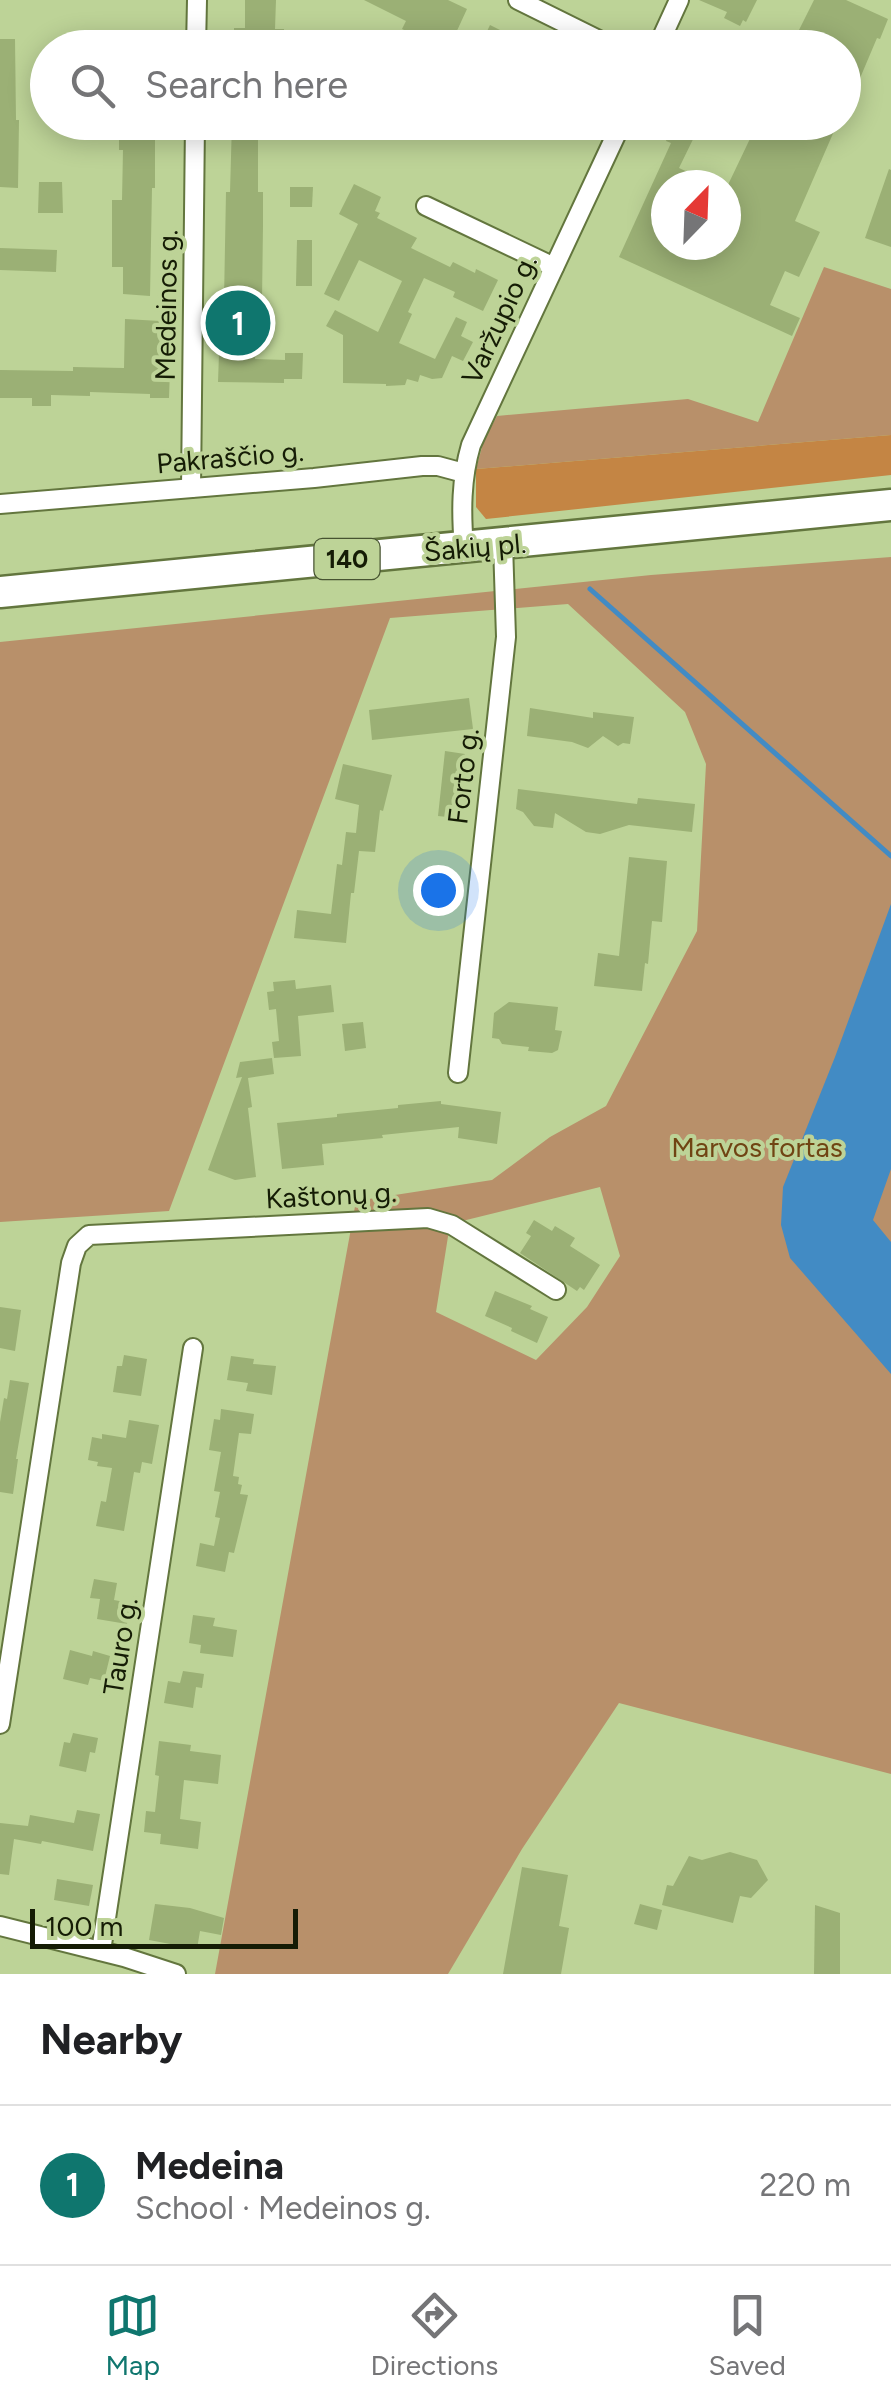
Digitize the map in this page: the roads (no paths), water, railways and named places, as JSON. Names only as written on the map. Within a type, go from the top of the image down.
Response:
[{"type":"main road","name":"Šakių pl.","points":[[0,592],[891,504]]},
{"type":"street","points":[[196,30],[197,0]]},
{"type":"street","points":[[518,0],[579,30]]},
{"type":"street","points":[[665,30],[679,0]]},
{"type":"street","name":"Medeinos g.","points":[[192,488],[196,140]]},
{"type":"street","name":"Varžupio g.","points":[[464,548],[464,473],[472,445],[614,140]]},
{"type":"street","points":[[426,206],[554,267]]},
{"type":"street","name":"Pakraščio g.","points":[[0,504],[422,466],[464,473]]},
{"type":"street","name":"Forto g.","points":[[458,1073],[506,637],[503,544]]},
{"type":"street","name":"Kaštonų g.","points":[[0,1724],[71,1263],[78,1246],[89,1235],[428,1218],[452,1225],[556,1290]]},
{"type":"street","name":"Tauro g.","points":[[101,1951],[194,1348]]},
{"type":"street","points":[[0,1926],[176,1974]]},
{"type":"water","points":[[891,904],[891,1169],[873,1220],[891,1242],[891,1374],[790,1258],[781,1225],[783,1187]]},
{"type":"waterway","points":[[590,589],[891,856]]},
{"type":"place","name":"Medeina","points":[[238,323]]},
{"type":"park label","name":"Marvos fortas","points":[[757,1147]]}]
